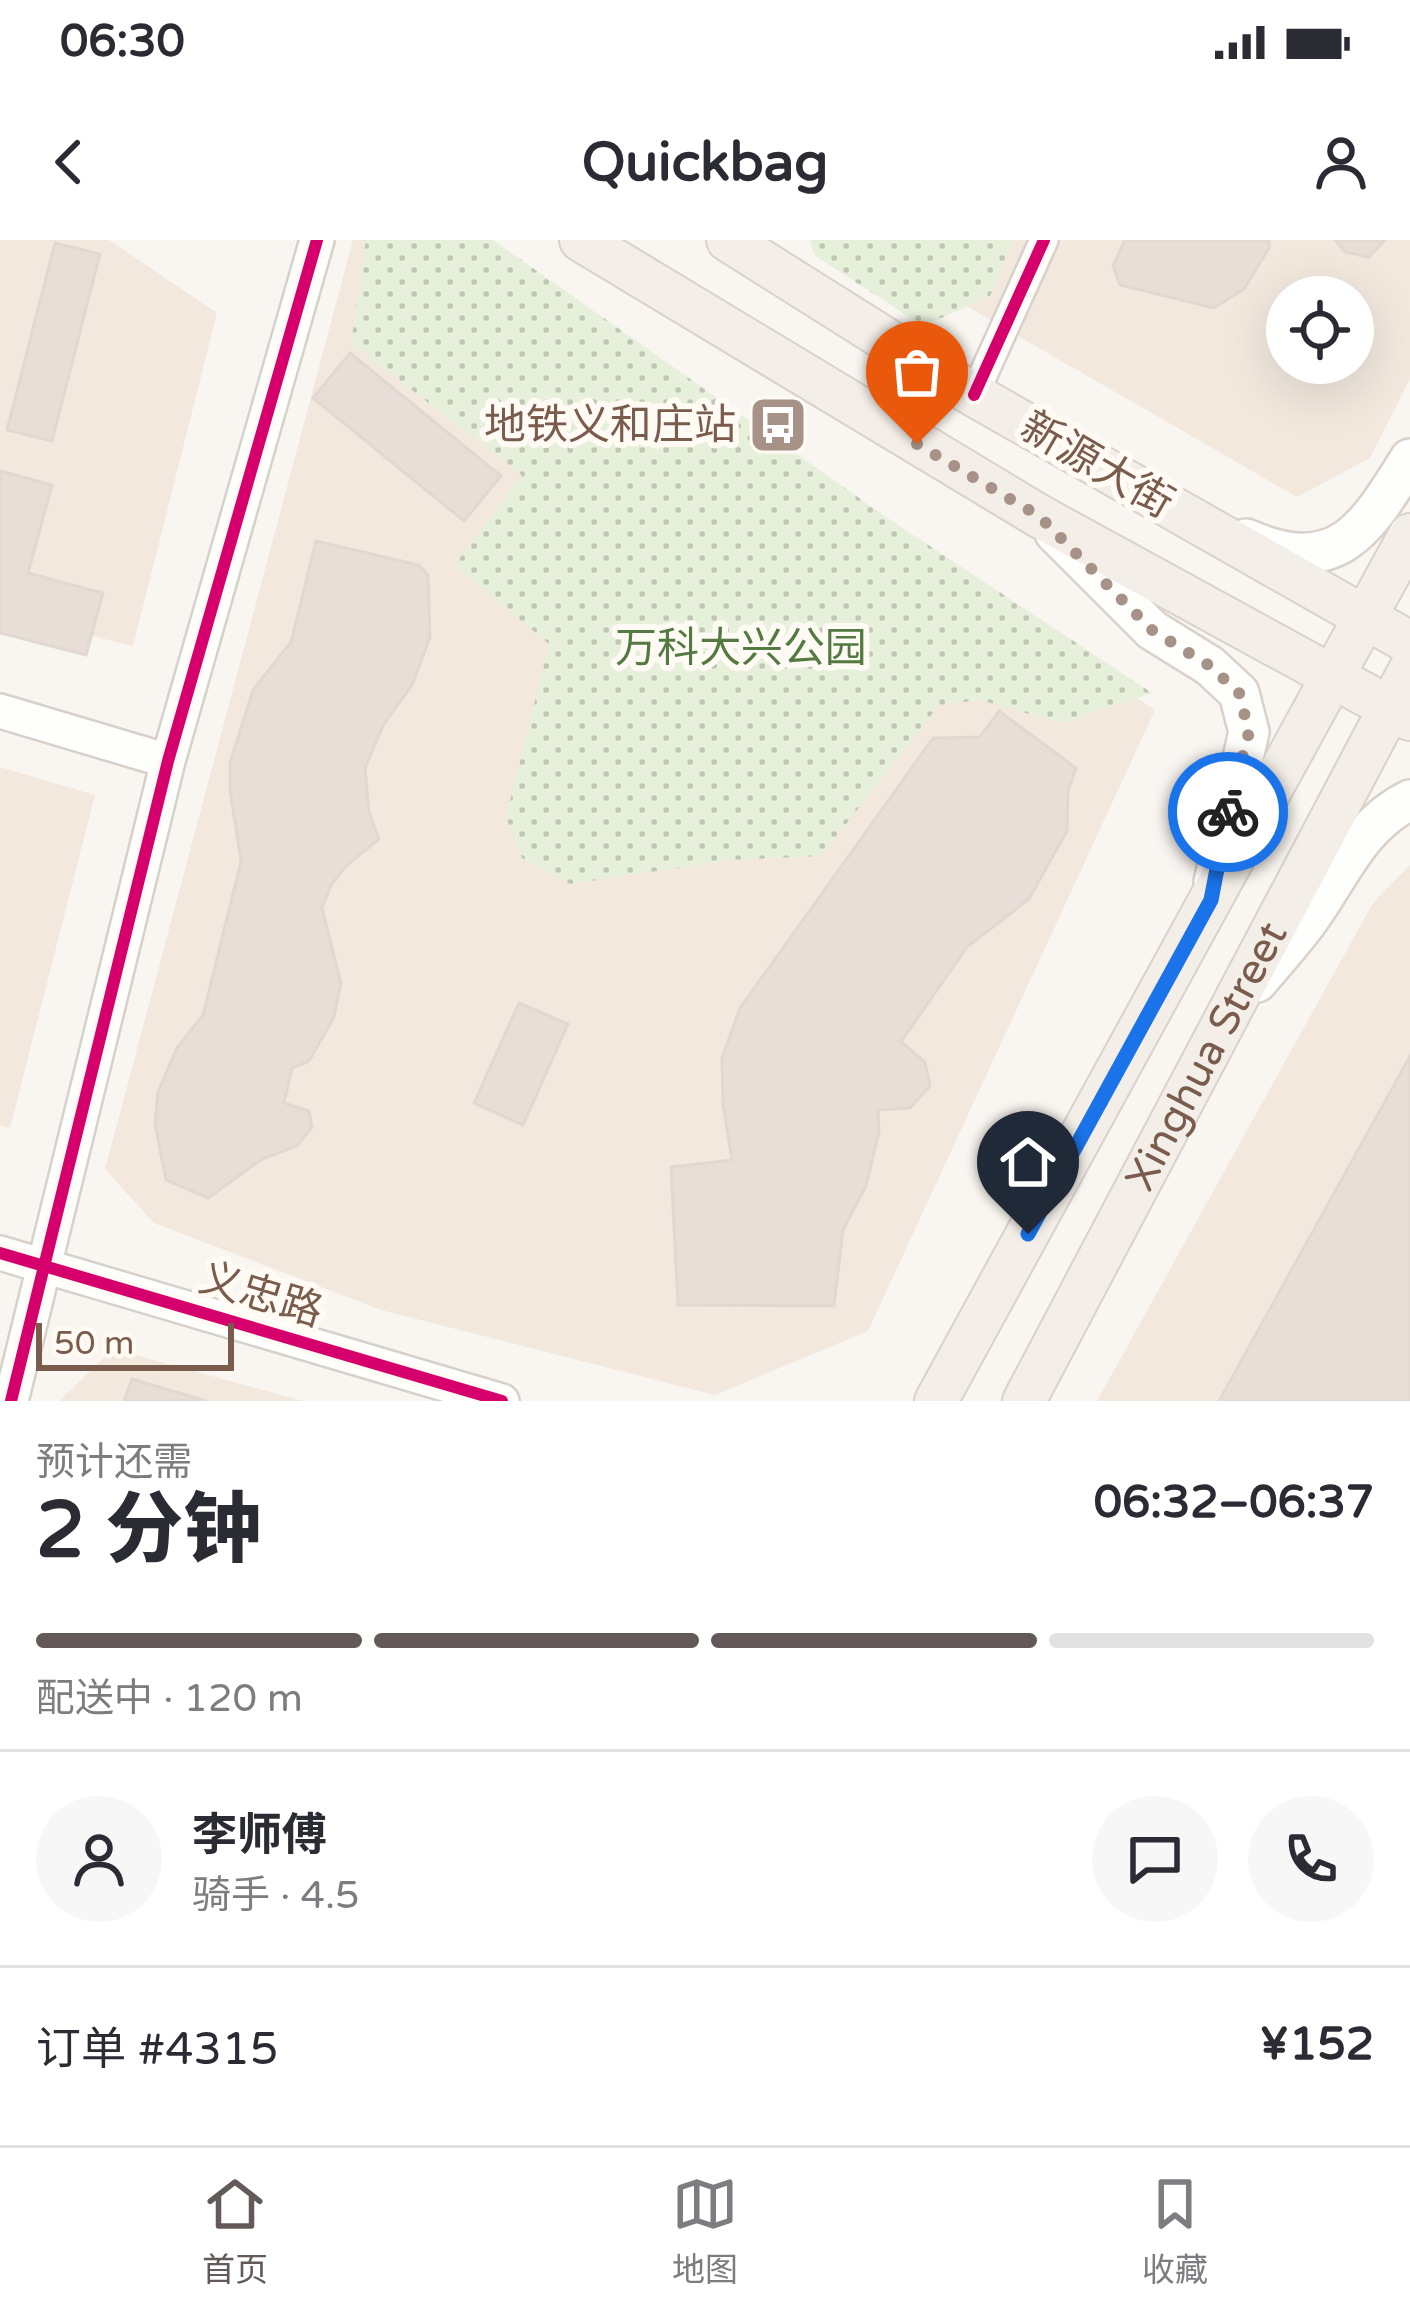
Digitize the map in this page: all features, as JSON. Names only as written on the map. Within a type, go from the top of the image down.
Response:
[{"type":"main road","name":"新源大街","points":[[728,240],[974,395],[1410,643]]},
{"type":"main road","points":[[603,246],[1039,516],[1400,714]]},
{"type":"main road","points":[[1157,500],[1288,555],[1329,548],[1360,534],[1410,459]]},
{"type":"main road","points":[[1039,516],[1152,630],[1210,666],[1239,693],[1249,732],[1211,900]]},
{"type":"main road","name":"Xinghua Street","points":[[936,1401],[1410,535]]},
{"type":"main road","name":"Xinghua Street","points":[[1024,1401],[1230,1014],[1400,714],[1410,670]]},
{"type":"main road","points":[[1230,1014],[1309,920],[1370,826],[1410,800]]},
{"type":"street","points":[[11,1401],[168,760],[317,240]]},
{"type":"street","points":[[974,395],[1044,240]]},
{"type":"street","points":[[0,711],[168,760]]},
{"type":"street","name":"义忠路","points":[[0,1253],[502,1401]]},
{"type":"shaded area","points":[[0,240],[109,240],[217,313],[133,646],[0,613]]},
{"type":"shaded area","points":[[353,240],[465,240],[1155,710],[868,1331],[715,1395],[381,1310],[154,1223],[105,1169]]},
{"type":"shaded area","points":[[852,240],[1410,240],[1410,379],[1370,458],[1297,497]]},
{"type":"shaded area","points":[[0,767],[95,795],[10,1128],[0,1125]]},
{"type":"shaded area","points":[[1410,865],[1410,1401],[1097,1401],[1373,903]]},
{"type":"shaded area","points":[[113,1349],[303,1401],[59,1401]]},
{"type":"green space","name":"万科大兴公园","points":[[366,240],[493,240],[889,519],[1152,693],[1061,723],[980,700],[939,705],[821,856],[729,860],[570,884],[522,858],[506,817],[549,644],[455,565],[522,475],[351,343]]},
{"type":"green space","points":[[810,240],[1013,240],[990,296],[923,326],[814,255]]},
{"type":"building","points":[[1125,240],[1269,240],[1269,248],[1244,289],[1214,308],[1120,285],[1113,266]]},
{"type":"building","points":[[1335,240],[1385,240],[1369,257],[1345,252]]},
{"type":"building","points":[[55,243],[100,254],[52,441],[7,430]]},
{"type":"building","points":[[350,353],[501,476],[464,521],[313,398]]},
{"type":"building","points":[[0,471],[52,485],[28,573],[103,593],[86,655],[0,633]]},
{"type":"building","points":[[316,541],[419,565],[428,575],[430,637],[412,685],[384,724],[365,768],[369,812],[379,839],[347,865],[331,885],[322,908],[341,983],[334,1017],[309,1061],[292,1068],[284,1103],[309,1111],[312,1127],[297,1146],[262,1159],[208,1198],[166,1180],[155,1124],[158,1092],[177,1048],[203,1015],[241,861],[230,763],[253,690],[291,642]]},
{"type":"building","points":[[999,711],[1076,768],[1068,791],[1067,831],[1029,899],[967,947],[901,1042],[925,1062],[930,1086],[910,1108],[878,1110],[879,1131],[866,1186],[843,1230],[834,1306],[678,1305],[671,1167],[732,1160],[722,1058],[740,1008],[933,738],[980,737]]},
{"type":"building","points":[[519,1003],[568,1024],[523,1125],[474,1103]]},
{"type":"building","points":[[1410,1056],[1410,1401],[1219,1401]]},
{"type":"building","points":[[132,1379],[206,1401],[124,1401]]},
{"type":"cycle path","points":[[11,1401],[168,761],[317,240]]},
{"type":"cycle path","points":[[974,395],[1044,240]]},
{"type":"cycle path","points":[[0,1253],[502,1401]]},
{"type":"way so far","points":[[917,444],[1039,516],[1152,630],[1210,666],[1239,693],[1249,732],[1228,812]]},
{"type":"place","name":"地铁义和庄站","points":[[778,425]]},
{"type":"route","points":[[1028,1234],[1211,900],[1228,812]]}]
